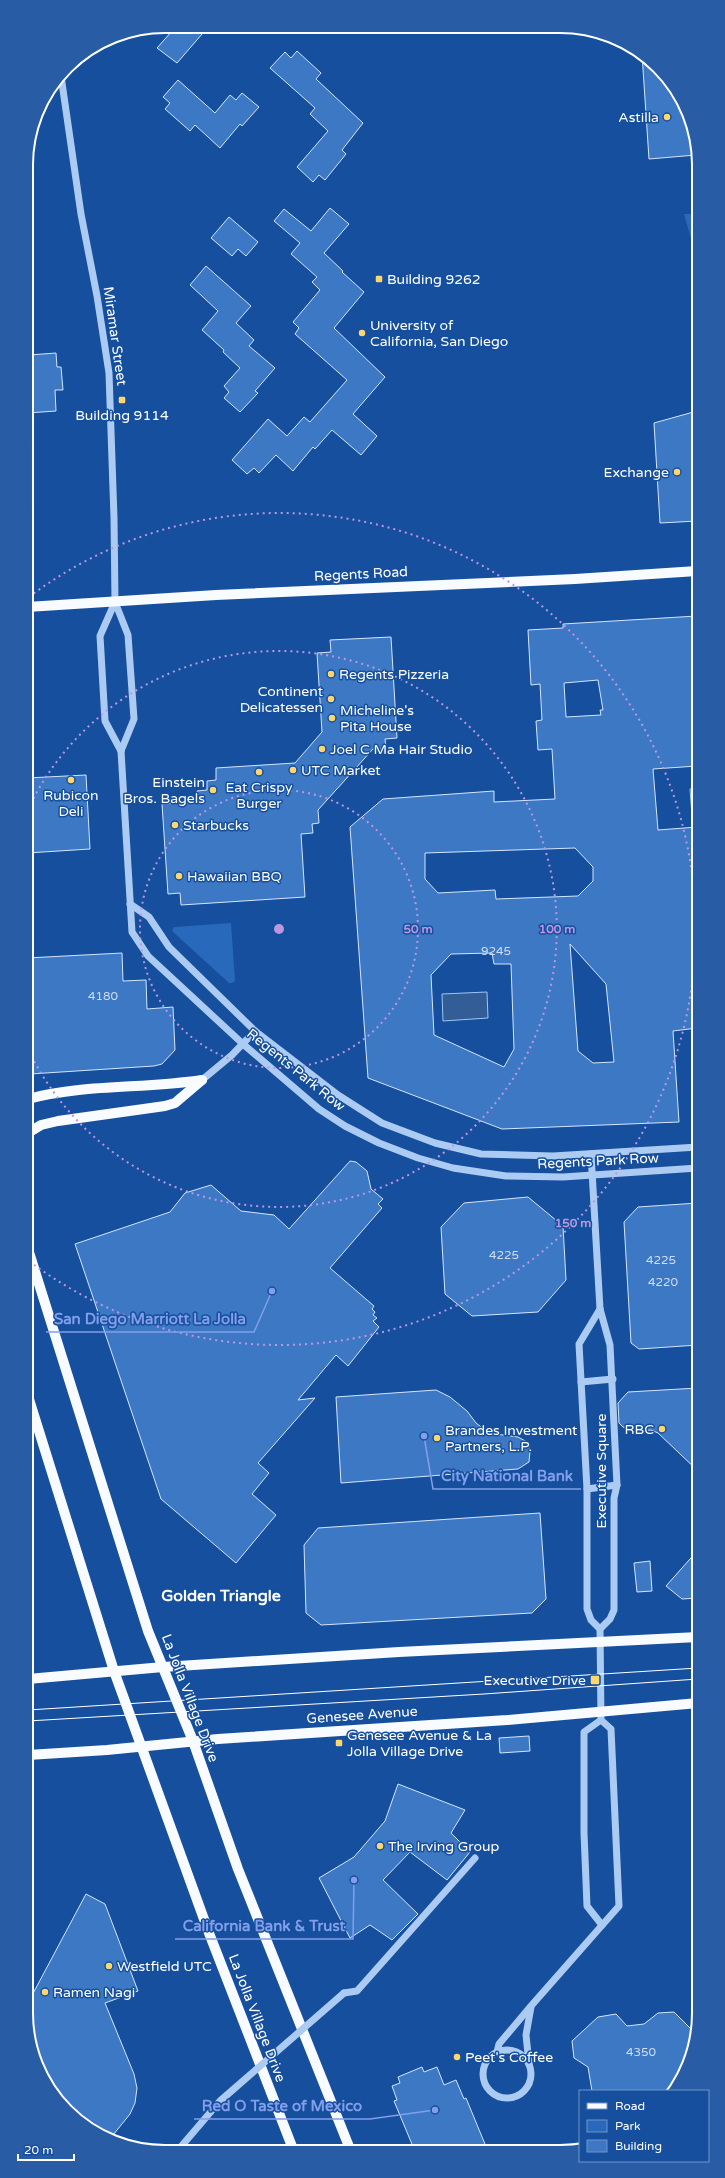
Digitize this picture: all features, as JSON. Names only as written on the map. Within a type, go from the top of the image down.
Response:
[{"type":"main road","name":"Regents Road","points":[[33,607],[216,594],[575,579],[692,571]]},
{"type":"main road","points":[[33,1098],[50,1093],[84,1088],[169,1085],[202,1080]]},
{"type":"main road","points":[[33,1130],[41,1125],[58,1121],[165,1106],[175,1102],[202,1080]]},
{"type":"main road","name":"La Jolla Village Drive","points":[[33,1265],[148,1631],[193,1741],[238,1869],[348,2145]]},
{"type":"main road","name":"La Jolla Village Drive","points":[[33,1412],[114,1671],[209,1933],[291,2145]]},
{"type":"main road","points":[[33,1679],[163,1667],[601,1641],[692,1637]]},
{"type":"main road","name":"Genesee Avenue","points":[[33,1755],[193,1741],[601,1715],[692,1704]]},
{"type":"street","name":"Miramar Street","points":[[62,83],[81,214],[97,296],[109,373],[114,518],[115,602]]},
{"type":"street","name":"Regents Park Row","points":[[115,602],[128,635],[134,719],[121,751],[132,932],[148,956],[243,1044],[319,1109],[345,1126],[379,1143],[418,1158],[453,1168],[506,1176],[563,1177],[692,1168]]},
{"type":"street","points":[[115,602],[100,636],[105,721],[121,751]]},
{"type":"street","name":"Regents Park Row","points":[[130,904],[149,917],[168,947],[255,1031],[338,1095],[382,1123],[429,1140],[481,1154],[516,1156],[591,1154],[692,1147]]},
{"type":"street","points":[[202,1080],[243,1044],[255,1031]]},
{"type":"street","name":"Executive Square","points":[[591,1154],[600,1309],[610,1345],[617,1485],[614,1498],[614,1610],[610,1620],[600,1629],[591,1620],[587,1609],[587,1488],[579,1344],[600,1309]]},
{"type":"street","points":[[581,1382],[612,1379]]},
{"type":"street","points":[[587,1488],[617,1485]]},
{"type":"street","points":[[497,2052],[500,2044],[531,2006],[619,1906],[611,1730],[601,1715],[600,1629]]},
{"type":"street","points":[[601,1715],[584,1732],[584,1833],[587,1906],[602,1925]]},
{"type":"street","points":[[182,2145],[220,2101],[344,1994],[357,1991],[475,1858]]},
{"type":"street","points":[[529,2066],[522,2056],[514,2051],[507,2050],[497,2052],[490,2057],[483,2070],[485,2086],[496,2096],[512,2098],[520,2094],[528,2086],[531,2077],[526,2035],[531,2006]]},
{"type":"green space","points":[[684,214],[692,214],[692,242]]},
{"type":"green space","points":[[231,923],[235,981],[229,983],[172,931],[174,927]]},
{"type":"shaded area","points":[[690,789],[692,789],[692,815]]},
{"type":"shaded area","points":[[487,992],[488,1018],[443,1021],[442,994]]},
{"type":"building","points":[[170,33],[203,33],[177,63],[157,48]]},
{"type":"building","points":[[297,51],[321,73],[316,79],[363,123],[342,150],[346,154],[325,180],[319,175],[313,182],[297,167],[328,131],[310,114],[315,108],[270,68],[285,52],[291,58]]},
{"type":"building","name":"Astilla","points":[[643,62],[665,85],[682,114],[688,131],[692,155],[649,159]]},
{"type":"building","points":[[178,80],[215,113],[230,95],[236,100],[242,93],[259,107],[242,126],[240,124],[220,148],[195,125],[190,131],[165,109],[170,103],[163,97]]},
{"type":"building","points":[[330,208],[349,224],[324,253],[364,292],[334,328],[385,377],[353,414],[377,436],[361,455],[332,430],[315,449],[313,447],[293,471],[276,455],[259,473],[254,468],[247,474],[232,460],[268,419],[287,436],[304,417],[310,422],[347,380],[295,334],[299,328],[293,322],[320,290],[312,282],[317,277],[291,254],[300,243],[274,221],[284,209],[311,231]]},
{"type":"building","points":[[229,217],[258,242],[246,256],[238,249],[232,256],[211,238]]},
{"type":"building","points":[[206,266],[251,306],[236,323],[254,340],[249,346],[275,368],[255,391],[258,393],[240,412],[224,398],[229,392],[224,386],[240,368],[223,352],[224,350],[202,330],[218,311],[190,285]]},
{"type":"building","points":[[56,353],[57,367],[61,367],[63,390],[55,390],[56,411],[33,413],[33,355]]},
{"type":"building","name":"Exchange","points":[[692,412],[692,521],[660,523],[654,423]]},
{"type":"building","points":[[692,616],[692,766],[653,769],[658,830],[692,827],[692,1029],[673,1031],[679,1122],[502,1129],[368,1078],[350,827],[383,799],[494,791],[494,802],[555,799],[552,749],[538,750],[536,721],[542,720],[540,684],[531,685],[528,630],[563,628],[563,624]],"holes":[[[598,680],[603,710],[600,710],[601,715],[566,717],[564,683]],[[575,848],[593,867],[593,881],[578,896],[496,899],[495,890],[438,893],[425,879],[425,853]],[[570,944],[606,984],[614,1062],[593,1063],[578,1051]],[[492,953],[494,964],[511,964],[514,1049],[504,1067],[434,1035],[431,975],[451,954]]]},
{"type":"building","points":[[391,637],[397,738],[385,739],[386,748],[373,749],[318,810],[319,823],[312,824],[313,833],[301,834],[305,897],[181,905],[180,893],[168,894],[162,804],[198,802],[197,791],[207,790],[207,781],[216,780],[216,768],[295,763],[322,732],[317,653],[331,652],[330,640]]},
{"type":"building","points":[[86,775],[90,849],[33,853],[33,778]]},
{"type":"building","points":[[122,953],[123,981],[146,980],[147,1009],[173,1007],[175,1050],[162,1064],[154,1066],[33,1074],[33,958]]},
{"type":"building","points":[[350,1161],[356,1162],[367,1171],[371,1189],[383,1199],[378,1204],[382,1208],[330,1268],[374,1306],[372,1309],[375,1312],[373,1315],[377,1318],[373,1321],[379,1327],[348,1366],[336,1355],[298,1400],[315,1398],[258,1463],[269,1473],[252,1494],[276,1515],[236,1563],[161,1499],[75,1244],[170,1212],[185,1193],[211,1185],[241,1211],[274,1215],[289,1229]]},
{"type":"building","points":[[528,1197],[563,1226],[566,1280],[538,1312],[472,1316],[445,1294],[441,1227],[464,1203]]},
{"type":"building","points":[[692,1203],[692,1345],[639,1349],[631,1343],[624,1222],[638,1207]]},
{"type":"building","name":"RBC","points":[[692,1388],[692,1465],[658,1433],[651,1430],[633,1432],[623,1427],[619,1423],[618,1403],[628,1392]]},
{"type":"building","points":[[436,1390],[450,1397],[467,1411],[476,1423],[489,1433],[518,1437],[527,1442],[530,1451],[529,1462],[518,1469],[341,1483],[336,1397]]},
{"type":"building","points":[[540,1513],[546,1599],[532,1613],[321,1625],[306,1613],[304,1545],[318,1528]]},
{"type":"building","points":[[692,1557],[692,1598],[682,1599],[666,1586]]},
{"type":"building","points":[[650,1561],[652,1591],[637,1592],[634,1563]]},
{"type":"building","points":[[529,1736],[530,1751],[500,1753],[499,1738]]},
{"type":"building","points":[[398,1784],[465,1810],[451,1833],[470,1852],[447,1880],[410,1852],[383,1880],[418,1914],[392,1940],[370,1925],[350,1938],[319,1878],[354,1857],[385,1821]]},
{"type":"building","points":[[86,1894],[105,1904],[138,1991],[105,2003],[134,2074],[137,2088],[135,2103],[130,2114],[113,2135],[85,2118],[60,2093],[51,2079],[43,2064],[37,2047],[33,2022],[33,1993]]},
{"type":"building","points":[[674,2012],[691,2029],[688,2047],[682,2064],[667,2090],[592,2090],[588,2067],[574,2058],[572,2041],[598,2017],[616,2014],[627,2026],[644,2024],[658,2013]]},
{"type":"building","points":[[422,2067],[424,2072],[437,2067],[444,2085],[456,2080],[464,2099],[466,2098],[485,2145],[412,2145],[394,2101],[397,2100],[392,2086],[400,2083],[398,2077]]},
{"type":"tram line","points":[[33,1710],[692,1668]]},
{"type":"tram line","points":[[33,1721],[484,1694],[692,1679]]},
{"type":"place","name":"Astilla","points":[[667,117]]},
{"type":"place","name":"Building 9262","points":[[379,279]]},
{"type":"place","name":"University of California, San Diego","points":[[362,333]]},
{"type":"place","name":"Building 9114","points":[[122,400]]},
{"type":"place","name":"Exchange","points":[[677,472]]},
{"type":"place","name":"Regents Pizzeria","points":[[331,674]]},
{"type":"place","name":"Continent Delicatessen","points":[[331,699]]},
{"type":"place","name":"Micheline's Pita House","points":[[332,718]]},
{"type":"place","name":"Joel C Ma Hair Studio","points":[[322,749]]},
{"type":"place","name":"UTC Market","points":[[293,770]]},
{"type":"place","name":"Eat Crispy Burger","points":[[259,772]]},
{"type":"place","name":"Rubicon Deli","points":[[71,780]]},
{"type":"place","name":"Einstein Bros. Bagels","points":[[213,790]]},
{"type":"place","name":"Starbucks","points":[[175,825]]},
{"type":"place","name":"Hawaiian BBQ","points":[[179,876]]},
{"type":"place","name":"San Diego Marriott La Jolla","points":[[272,1291]]},
{"type":"place","name":"RBC","points":[[662,1429]]},
{"type":"place","name":"City National Bank","points":[[424,1436]]},
{"type":"place","name":"Brandes Investment Partners, L.P.","points":[[437,1438]]},
{"type":"place","name":"Executive Drive","points":[[595,1680]]},
{"type":"place","name":"Genesee Avenue & La Jolla Village Drive","points":[[339,1743]]},
{"type":"place","name":"The Irving Group","points":[[380,1846]]},
{"type":"place","name":"California Bank & Trust","points":[[354,1880]]},
{"type":"place","name":"Westfield UTC","points":[[109,1966]]},
{"type":"place","name":"Ramen Nagi","points":[[45,1992]]},
{"type":"place","name":"Peet's Coffee","points":[[457,2057]]},
{"type":"place","name":"Red O Taste of Mexico","points":[[435,2110]]},
{"type":"district","name":"Golden Triangle","points":[[221,1596]]}]
